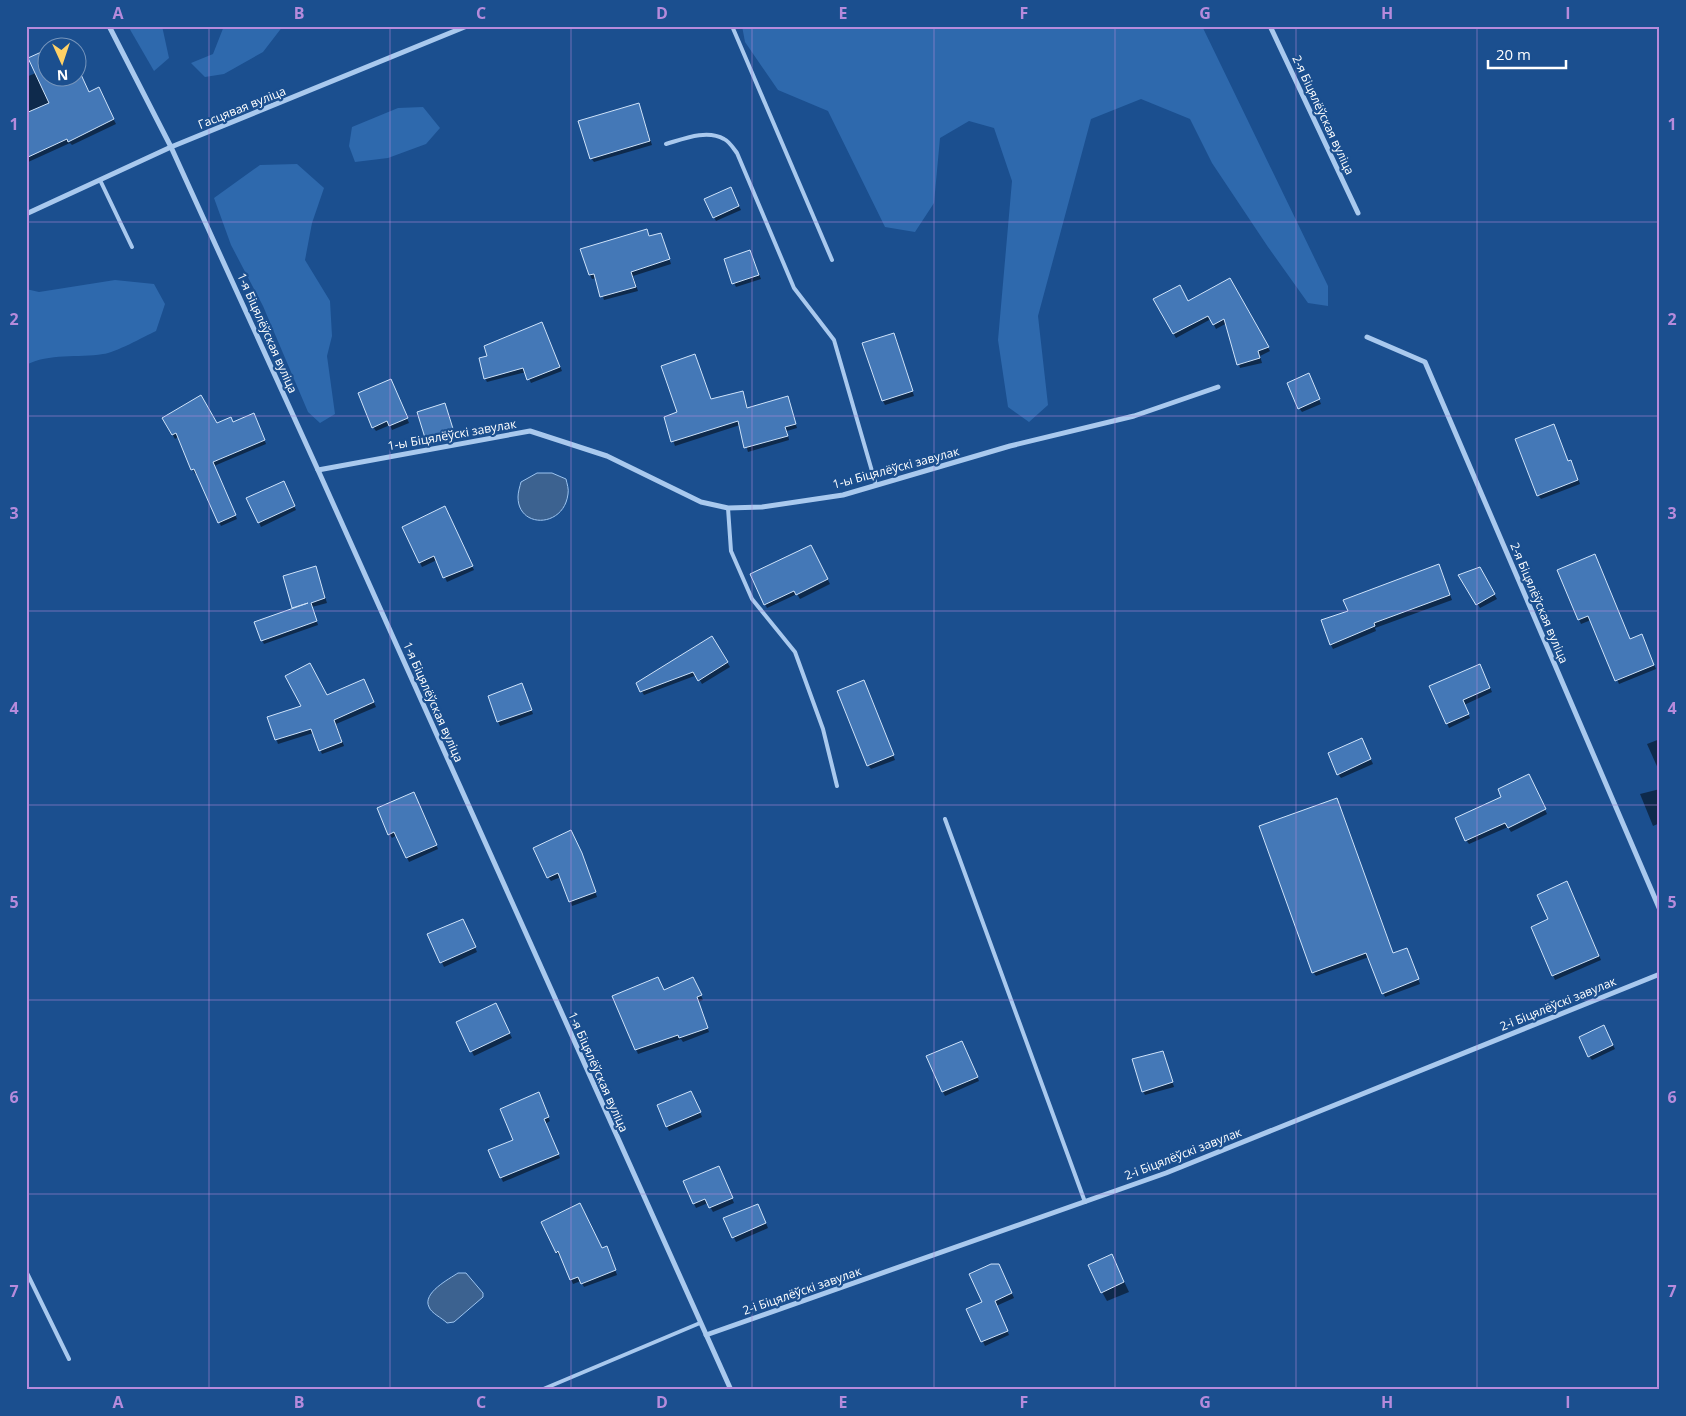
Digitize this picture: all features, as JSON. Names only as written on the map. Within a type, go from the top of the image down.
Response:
[{"type":"street","name":"1-я Біцялёўская вуліца","points":[[109,26],[172,147],[730,1390]]},
{"type":"street","name":"Гасцявая вуліца","points":[[26,214],[172,147],[468,26]]},
{"type":"street","name":"2-я Біцялёўская вуліца","points":[[1270,26],[1358,213]]},
{"type":"street","name":"2-я Біцялёўская вуліца","points":[[1367,337],[1425,362],[1660,910]]},
{"type":"street","name":"1-ы Біцялёўскі завулак","points":[[318,470],[530,431],[607,456],[702,502],[728,508],[762,507],[842,494],[1010,446],[1134,416],[1218,387]]},
{"type":"street","name":"2-і Біцялёўскі завулак","points":[[706,1335],[1166,1173],[1660,974]]},
{"type":"lane","points":[[732,26],[832,260]]},
{"type":"lane","points":[[666,144],[696,135],[711,135],[725,139],[738,153],[794,288],[834,340],[876,485]]},
{"type":"lane","points":[[100,180],[132,247]]},
{"type":"lane","points":[[728,508],[731,551],[752,599],[796,652],[823,729],[837,786]]},
{"type":"lane","points":[[945,819],[1085,1202]]},
{"type":"lane","points":[[26,1271],[69,1359]]},
{"type":"lane","points":[[541,1390],[700,1323]]},
{"type":"shaded area","points":[[128,26],[162,26],[169,58],[154,71]]},
{"type":"shaded area","points":[[224,26],[283,26],[263,52],[224,74],[205,77],[191,63],[213,54]]},
{"type":"shaded area","points":[[742,26],[1202,26],[1328,286],[1328,306],[1308,303],[1212,163],[1190,119],[1141,99],[1091,119],[1038,316],[1048,405],[1029,422],[1008,407],[998,340],[1012,181],[994,128],[969,121],[940,138],[934,203],[915,232],[885,227],[828,111],[778,90],[745,42]]},
{"type":"shaded area","points":[[423,107],[440,128],[426,144],[388,158],[355,162],[349,146],[352,127],[398,108]]},
{"type":"shaded area","points":[[297,164],[324,188],[312,223],[305,260],[330,301],[332,336],[327,356],[335,414],[320,423],[308,412],[263,306],[231,245],[214,198],[260,165]]},
{"type":"shaded area","points":[[115,280],[154,284],[165,304],[156,331],[108,353],[54,357],[26,365],[26,289],[39,292]]},
{"type":"shaded area","points":[[537,473],[552,473],[566,479],[568,490],[565,505],[558,513],[542,520],[533,519],[525,515],[520,507],[518,497],[521,482]]},
{"type":"shaded area","points":[[458,1273],[466,1273],[483,1293],[483,1297],[454,1322],[447,1323],[429,1307],[429,1297],[438,1287]]},
{"type":"building","points":[[38,54],[38,79],[28,58]]},
{"type":"building","points":[[99,87],[114,119],[68,142],[67,139],[26,158],[26,113],[49,103],[42,88],[87,88],[89,92]]},
{"type":"building","points":[[639,103],[650,141],[590,159],[578,121]]},
{"type":"building","points":[[731,187],[739,206],[713,218],[704,199]]},
{"type":"building","points":[[647,229],[649,236],[661,233],[670,259],[631,272],[636,287],[600,297],[594,274],[589,275],[580,249]]},
{"type":"building","points":[[750,250],[759,275],[732,284],[724,259]]},
{"type":"building","points":[[1230,278],[1269,347],[1258,351],[1260,358],[1237,365],[1224,319],[1213,325],[1208,316],[1173,334],[1153,299],[1180,285],[1188,301]]},
{"type":"building","points":[[542,322],[560,367],[527,380],[523,368],[484,379],[479,358],[487,356],[484,346]]},
{"type":"building","points":[[894,333],[913,391],[882,401],[862,343]]},
{"type":"building","points":[[695,354],[711,399],[743,391],[747,408],[788,396],[796,424],[785,427],[788,436],[744,448],[738,421],[671,442],[664,417],[677,412],[661,366]]},
{"type":"building","points":[[1309,373],[1320,399],[1298,409],[1287,383]]},
{"type":"building","points":[[391,379],[408,418],[389,426],[387,421],[372,428],[358,393]]},
{"type":"building","points":[[201,395],[217,423],[231,417],[233,422],[254,413],[265,440],[213,462],[236,515],[218,523],[194,469],[191,470],[176,433],[172,435],[162,418]]},
{"type":"building","points":[[445,403],[454,432],[426,441],[417,412]]},
{"type":"building","points":[[1554,424],[1568,461],[1571,460],[1578,480],[1537,496],[1515,439]]},
{"type":"building","points":[[284,481],[295,506],[258,523],[246,498]]},
{"type":"building","points":[[445,506],[473,566],[443,578],[434,556],[419,563],[402,527]]},
{"type":"building","points":[[811,545],[828,579],[796,595],[794,591],[764,605],[750,574]]},
{"type":"building","points":[[1595,554],[1630,639],[1642,634],[1654,665],[1615,681],[1588,616],[1578,620],[1557,570]]},
{"type":"building","points":[[1439,564],[1450,595],[1374,623],[1375,626],[1330,645],[1321,620],[1348,611],[1343,600]]},
{"type":"building","points":[[316,566],[325,598],[311,603],[317,621],[261,641],[254,622],[308,603],[292,608],[283,576]]},
{"type":"building","points":[[1480,567],[1495,594],[1476,605],[1458,575]]},
{"type":"building","points":[[712,636],[728,662],[698,681],[693,672],[640,692],[636,683]]},
{"type":"building","points":[[310,663],[327,695],[364,679],[374,702],[334,720],[342,742],[319,751],[311,729],[275,740],[267,717],[301,706],[285,676]]},
{"type":"building","points":[[1480,664],[1490,688],[1463,700],[1469,714],[1446,724],[1429,686]]},
{"type":"building","points":[[864,680],[894,755],[867,766],[837,691]]},
{"type":"building","points":[[522,683],[532,710],[497,722],[488,696]]},
{"type":"building","points":[[1362,738],[1371,759],[1337,775],[1328,753]]},
{"type":"building","points":[[1529,774],[1546,809],[1508,828],[1505,823],[1465,841],[1455,818],[1501,797],[1498,789]]},
{"type":"building","points":[[414,792],[437,845],[406,858],[394,832],[388,835],[377,808]]},
{"type":"building","points":[[1337,798],[1393,953],[1407,948],[1419,979],[1382,994],[1366,953],[1312,973],[1259,826]]},
{"type":"building","points":[[571,830],[582,853],[596,892],[569,902],[558,873],[547,878],[533,848]]},
{"type":"building","points":[[1567,881],[1599,956],[1552,976],[1531,927],[1548,919],[1537,895]]},
{"type":"building","points":[[463,919],[476,947],[440,963],[427,934]]},
{"type":"building","points":[[658,977],[664,990],[693,977],[702,995],[697,997],[708,1028],[679,1038],[678,1035],[635,1050],[612,996]]},
{"type":"building","points":[[496,1003],[510,1033],[470,1052],[456,1022]]},
{"type":"building","points":[[1604,1025],[1613,1045],[1588,1057],[1579,1037]]},
{"type":"building","points":[[962,1041],[978,1077],[942,1092],[926,1056]]},
{"type":"building","points":[[1163,1051],[1173,1082],[1142,1092],[1132,1059]]},
{"type":"building","points":[[691,1091],[701,1112],[666,1127],[657,1105]]},
{"type":"building","points":[[539,1092],[549,1117],[544,1119],[559,1154],[500,1178],[488,1150],[513,1140],[500,1109]]},
{"type":"building","points":[[719,1166],[733,1198],[709,1208],[705,1199],[693,1204],[683,1181]]},
{"type":"building","points":[[580,1203],[602,1248],[607,1246],[616,1270],[581,1284],[578,1277],[570,1280],[558,1251],[556,1253],[541,1222]]},
{"type":"building","points":[[758,1204],[766,1223],[732,1238],[723,1218]]},
{"type":"building","points":[[1112,1254],[1124,1282],[1101,1293],[1088,1265]]},
{"type":"building","points":[[991,1264],[999,1264],[1012,1293],[995,1301],[1008,1331],[981,1342],[966,1309],[982,1302],[969,1274]]}]
